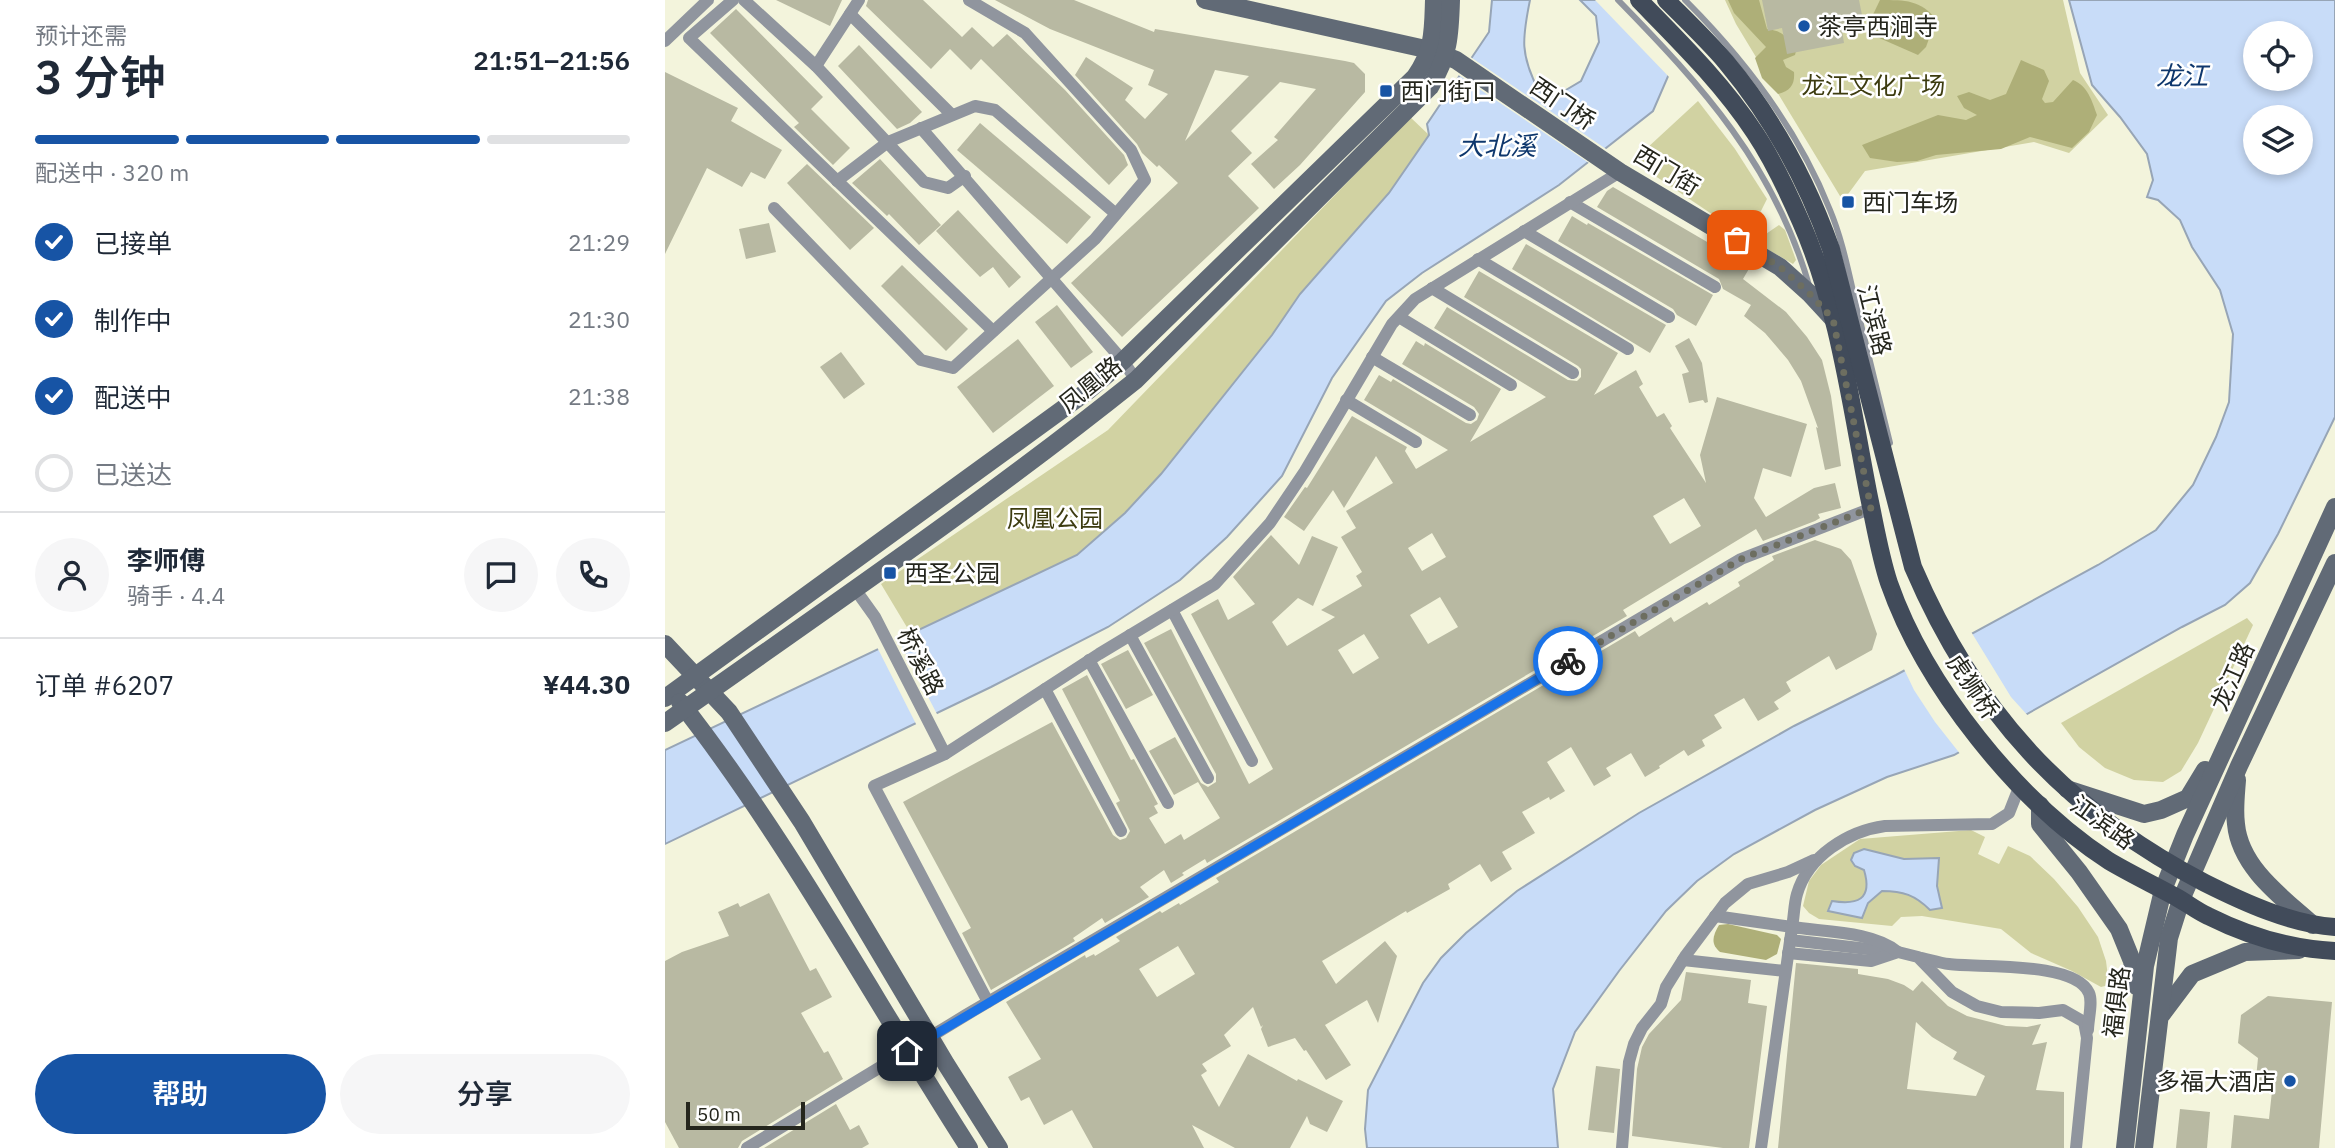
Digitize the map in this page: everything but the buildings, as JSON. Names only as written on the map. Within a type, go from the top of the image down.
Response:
[{"type":"main road","name":"江滨路","points":[[1639,0],[1688,61],[1739,111],[1770,160],[1801,223],[1814,255],[1833,319],[1871,508],[1889,582],[1920,649]]},
{"type":"main road","name":"江滨路","points":[[1666,0],[1708,33],[1725,62],[1772,125],[1819,215],[1832,249],[1913,567],[1946,635]]},
{"type":"main road","name":"虎狮桥","points":[[1946,635],[2013,733]]},
{"type":"main road","name":"虎狮桥","points":[[1920,649],[1969,726],[1987,749]]},
{"type":"main road","name":"江滨路","points":[[2013,733],[2065,789],[2101,818],[2191,875],[2255,905],[2313,925],[2335,927]]},
{"type":"main road","name":"江滨路","points":[[1987,749],[2040,805],[2109,860],[2206,915],[2246,933],[2308,950],[2335,951]]},
{"type":"street","points":[[665,41],[708,0]]},
{"type":"street","points":[[733,0],[689,38],[993,331]]},
{"type":"street","points":[[744,0],[816,66],[924,182],[948,188],[965,176]]},
{"type":"street","points":[[816,66],[859,0]]},
{"type":"street","points":[[774,208],[921,360],[953,368],[1095,239],[1145,180],[1131,150],[1025,33],[969,0]]},
{"type":"street","points":[[1205,0],[1444,55]]},
{"type":"street","name":"凤凰路","points":[[1434,0],[1433,33],[1444,55]]},
{"type":"street","name":"凤凰路","points":[[665,723],[855,589],[1089,418],[1136,380],[1430,87],[1449,39],[1451,0]]},
{"type":"street","points":[[850,14],[952,116]]},
{"type":"street","name":"凤凰路","points":[[667,691],[696,677],[1089,390],[1123,361],[1374,119],[1415,77],[1426,61],[1444,55]]},
{"type":"street","name":"西门桥","points":[[1444,55],[1614,168]]},
{"type":"street","points":[[837,181],[888,142],[975,106],[995,110],[1116,214]]},
{"type":"street","points":[[921,128],[1123,361],[1136,380]]},
{"type":"street","points":[[988,1002],[874,786],[943,750],[1215,584],[1270,523],[1305,471],[1372,357],[1399,317],[1415,299],[1570,202],[1614,168]]},
{"type":"street","name":"西门街","points":[[1614,168],[1780,267],[1833,319]]},
{"type":"street","points":[[1570,202],[1715,287]]},
{"type":"street","points":[[1524,231],[1669,317]]},
{"type":"street","points":[[1478,259],[1628,349]]},
{"type":"street","points":[[1432,288],[1573,373]]},
{"type":"street","points":[[1399,317],[1511,385]]},
{"type":"street","points":[[1372,357],[1470,415]]},
{"type":"street","points":[[1346,400],[1416,442]]},
{"type":"street","name":"龙江路","points":[[2173,864],[2335,507]]},
{"type":"street","points":[[748,1148],[988,1002],[1741,559],[1871,508]]},
{"type":"street","name":"龙江路","points":[[2191,875],[2335,563]]},
{"type":"street","name":"桥溪路","points":[[855,589],[875,618],[943,750]]},
{"type":"street","points":[[1172,610],[1252,761]]},
{"type":"street","points":[[1130,635],[1208,778]]},
{"type":"street","points":[[665,644],[729,712],[802,822],[999,1148]]},
{"type":"street","points":[[1090,660],[1168,803]]},
{"type":"street","points":[[1045,689],[1121,831]]},
{"type":"street","points":[[667,691],[700,727],[777,839],[969,1148]]},
{"type":"street","points":[[2065,789],[2144,814],[2161,810],[2188,798],[2214,755],[2236,728]]},
{"type":"street","points":[[2239,766],[2236,825],[2243,852],[2270,885],[2313,925]]},
{"type":"street","points":[[1761,1148],[1797,894],[1808,870],[1850,835],[1870,828],[1923,824],[1992,824],[2009,813],[2020,785]]},
{"type":"street","points":[[2040,805],[2040,824],[2108,913],[2127,946],[2135,973],[2139,1019]]},
{"type":"street","points":[[1622,1148],[1633,1044],[1661,1004],[1666,987],[1683,960],[1725,903],[1748,884],[1788,873],[1823,855]]},
{"type":"street","name":"福俱路","points":[[2125,1148],[2145,966],[2163,890],[2173,864]]},
{"type":"street","name":"福俱路","points":[[2144,1148],[2169,938],[2191,875]]},
{"type":"street","points":[[1715,916],[1790,940],[1871,961],[1898,952]]},
{"type":"street","points":[[1790,940],[1876,940],[1886,942],[1898,952],[1947,964],[2043,970],[2068,975],[2083,984],[2090,994],[2076,1148]]},
{"type":"street","points":[[2160,1016],[2192,974],[2245,953],[2308,950]]},
{"type":"street","points":[[1918,957],[1952,992],[1977,1006],[2001,1012],[2039,1013],[2063,1010],[2084,1022],[2087,1038]]},
{"type":"street","points":[[1683,960],[1785,971]]},
{"type":"lane","points":[[1618,0],[1688,61],[1761,171],[1803,262],[1812,297]]},
{"type":"lane","points":[[1685,0],[1708,33],[1765,92],[1794,135],[1831,211],[1892,451]]},
{"type":"lane","points":[[1895,464],[1920,565],[1946,635]]},
{"type":"green space","name":"龙江文化广场","points":[[1725,0],[2063,0],[2080,73],[2108,115],[2069,153],[2034,142],[1865,171],[1843,201],[1736,24]]},
{"type":"green space","points":[[1728,0],[1759,0],[1767,29],[1788,38],[1796,51],[1795,55],[1783,60],[1786,67],[1794,72],[1793,83],[1786,91],[1778,94],[1762,78],[1755,58],[1766,47],[1734,13]]},
{"type":"green space","points":[[1880,0],[1912,2],[1936,19],[1926,47],[1918,55],[1877,37],[1868,25]]},
{"type":"green space","points":[[2021,60],[2044,70],[2049,81],[2042,99],[2045,103],[2053,102],[2073,80],[2089,95],[2097,115],[2089,132],[2072,148],[2030,137],[2001,149],[1936,155],[1917,161],[1897,162],[1870,158],[1862,145],[1938,115],[1966,120],[1977,115],[1964,108],[1957,96],[1969,92],[1990,100],[2006,94]]},
{"type":"green space","points":[[1698,101],[1735,149],[1767,199],[1760,213],[1738,228],[1731,227],[1633,161]]},
{"type":"green space","name":"凤凰公园","points":[[1408,115],[1429,135],[1389,193],[1300,294],[1272,335],[1161,474],[1125,513],[1077,555],[911,634],[881,584],[1108,430],[1365,164]]},
{"type":"green space","points":[[1779,225],[1785,230],[1796,260],[1793,264],[1760,245],[1760,238]]},
{"type":"green space","points":[[2247,618],[2253,625],[2198,743],[2181,771],[2163,782],[2134,780],[2105,768],[2079,747],[2061,723]]},
{"type":"green space","points":[[1971,830],[1985,837],[1978,854],[1999,864],[2008,846],[2030,856],[2054,879],[2078,907],[2098,937],[2106,961],[2109,985],[2101,987],[2031,953],[2001,929],[1922,916],[1901,917],[1892,926],[1819,919],[1803,906],[1809,881],[1821,865],[1860,839]]},
{"type":"green space","points":[[1728,924],[1777,935],[1781,939],[1777,954],[1766,960],[1720,952],[1715,946],[1714,936],[1719,925]]},
{"type":"water","name":"大北溪","points":[[1492,0],[1530,0],[1524,36],[1528,67],[1539,91],[1554,97],[1581,81],[1599,42],[1596,16],[1580,0],[1701,0],[1653,111],[1559,185],[1422,273],[1386,301],[1332,378],[1282,476],[1227,537],[1180,580],[1108,627],[991,687],[665,844],[665,750],[1077,555],[1125,513],[1161,474],[1272,335],[1300,294],[1389,193],[1429,135],[1427,124],[1489,32]]},
{"type":"water","name":"龙江","points":[[2069,0],[2335,0],[2335,417],[2278,534],[2250,583],[2225,605],[1954,755],[1887,777],[1815,810],[1734,854],[1697,881],[1666,911],[1575,1032],[1553,1089],[1558,1148],[1367,1148],[1365,1129],[1368,1090],[1423,983],[1441,958],[1466,933],[1517,891],[1639,813],[1794,726],[1896,675],[2098,565],[2156,530],[2193,485],[2229,402],[2233,334],[2220,290],[2192,247],[2180,220],[2158,200],[2147,197],[2153,180],[2147,154],[2092,85]]},
{"type":"water","points":[[1864,849],[1904,859],[1939,858],[1937,886],[1942,908],[1930,910],[1908,895],[1882,891],[1868,903],[1862,918],[1828,911],[1832,901],[1855,901],[1864,894],[1864,870],[1855,866],[1851,860],[1854,853]]},
{"type":"pier","points":[[1595,0],[1704,0],[1670,78]]},
{"type":"pier","points":[[1469,56],[1609,151],[1592,165],[1457,74]]},
{"type":"pier","points":[[1970,630],[2011,697],[2030,718],[1961,755],[1935,722],[1903,667]]},
{"type":"pier","points":[[897,637],[938,716],[917,726],[877,647]]},
{"type":"way so far","points":[[1568,661],[1741,559],[1871,508],[1833,319],[1780,267],[1737,240]]},
{"type":"place","name":"茶亭西涧寺","points":[[1804,26]]},
{"type":"place","name":"西门街口","points":[[1386,91]]},
{"type":"place","name":"西门车场","points":[[1848,202]]},
{"type":"place","name":"西圣公园","points":[[890,573]]},
{"type":"place","name":"多福大酒店","points":[[2290,1081]]},
{"type":"route","points":[[907,1051],[1568,661]]}]
